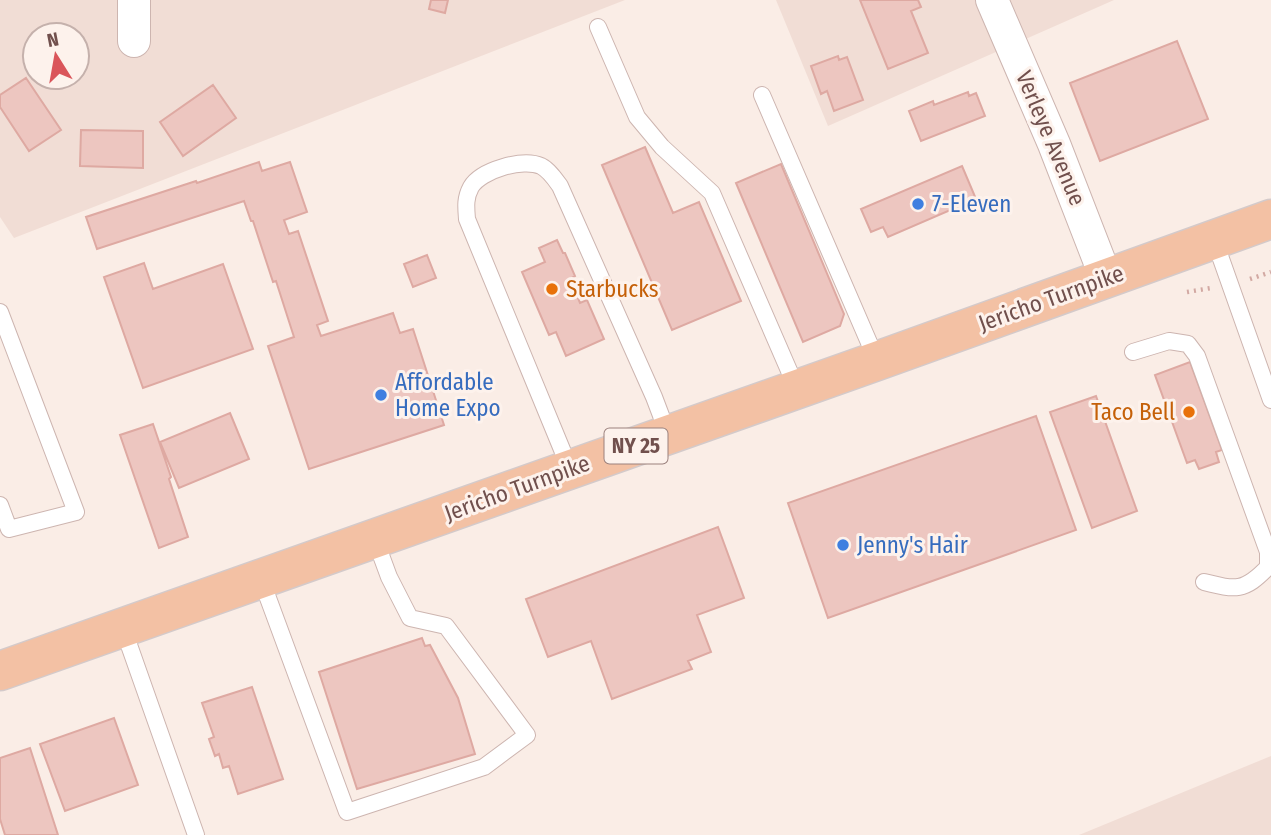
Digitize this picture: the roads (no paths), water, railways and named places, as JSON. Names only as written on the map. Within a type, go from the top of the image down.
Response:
[{"type":"main road","name":"Jericho Turnpike","points":[[0,671],[1271,219]]},
{"type":"street","points":[[134,0],[134,41]]},
{"type":"street","name":"Verleye Avenue","points":[[992,0],[1054,144],[1106,278]]},
{"type":"lane","points":[[598,27],[637,117],[662,147],[712,193],[797,389]]},
{"type":"lane","points":[[762,95],[877,361]]},
{"type":"lane","points":[[569,470],[467,219],[465,203],[472,185],[491,172],[520,163],[540,166],[551,174],[560,186],[668,434]]},
{"type":"lane","points":[[1214,239],[1271,400]]},
{"type":"lane","points":[[0,313],[76,512],[9,529],[0,505]]},
{"type":"lane","points":[[1133,352],[1169,341],[1188,344],[1198,356],[1268,552],[1268,567],[1253,583],[1231,589],[1204,582]]},
{"type":"lane","points":[[261,579],[347,812],[484,768],[527,735],[446,626],[410,618],[389,577],[375,539]]},
{"type":"lane","points":[[123,628],[196,835]]},
{"type":"place","name":"7-Eleven","points":[[918,204]]},
{"type":"place","name":"Starbucks","points":[[552,289]]},
{"type":"place","name":"Affordable Home Expo","points":[[381,395]]},
{"type":"place","name":"Taco Bell","points":[[1189,412]]},
{"type":"place","name":"Jenny's Hair","points":[[843,545]]}]
